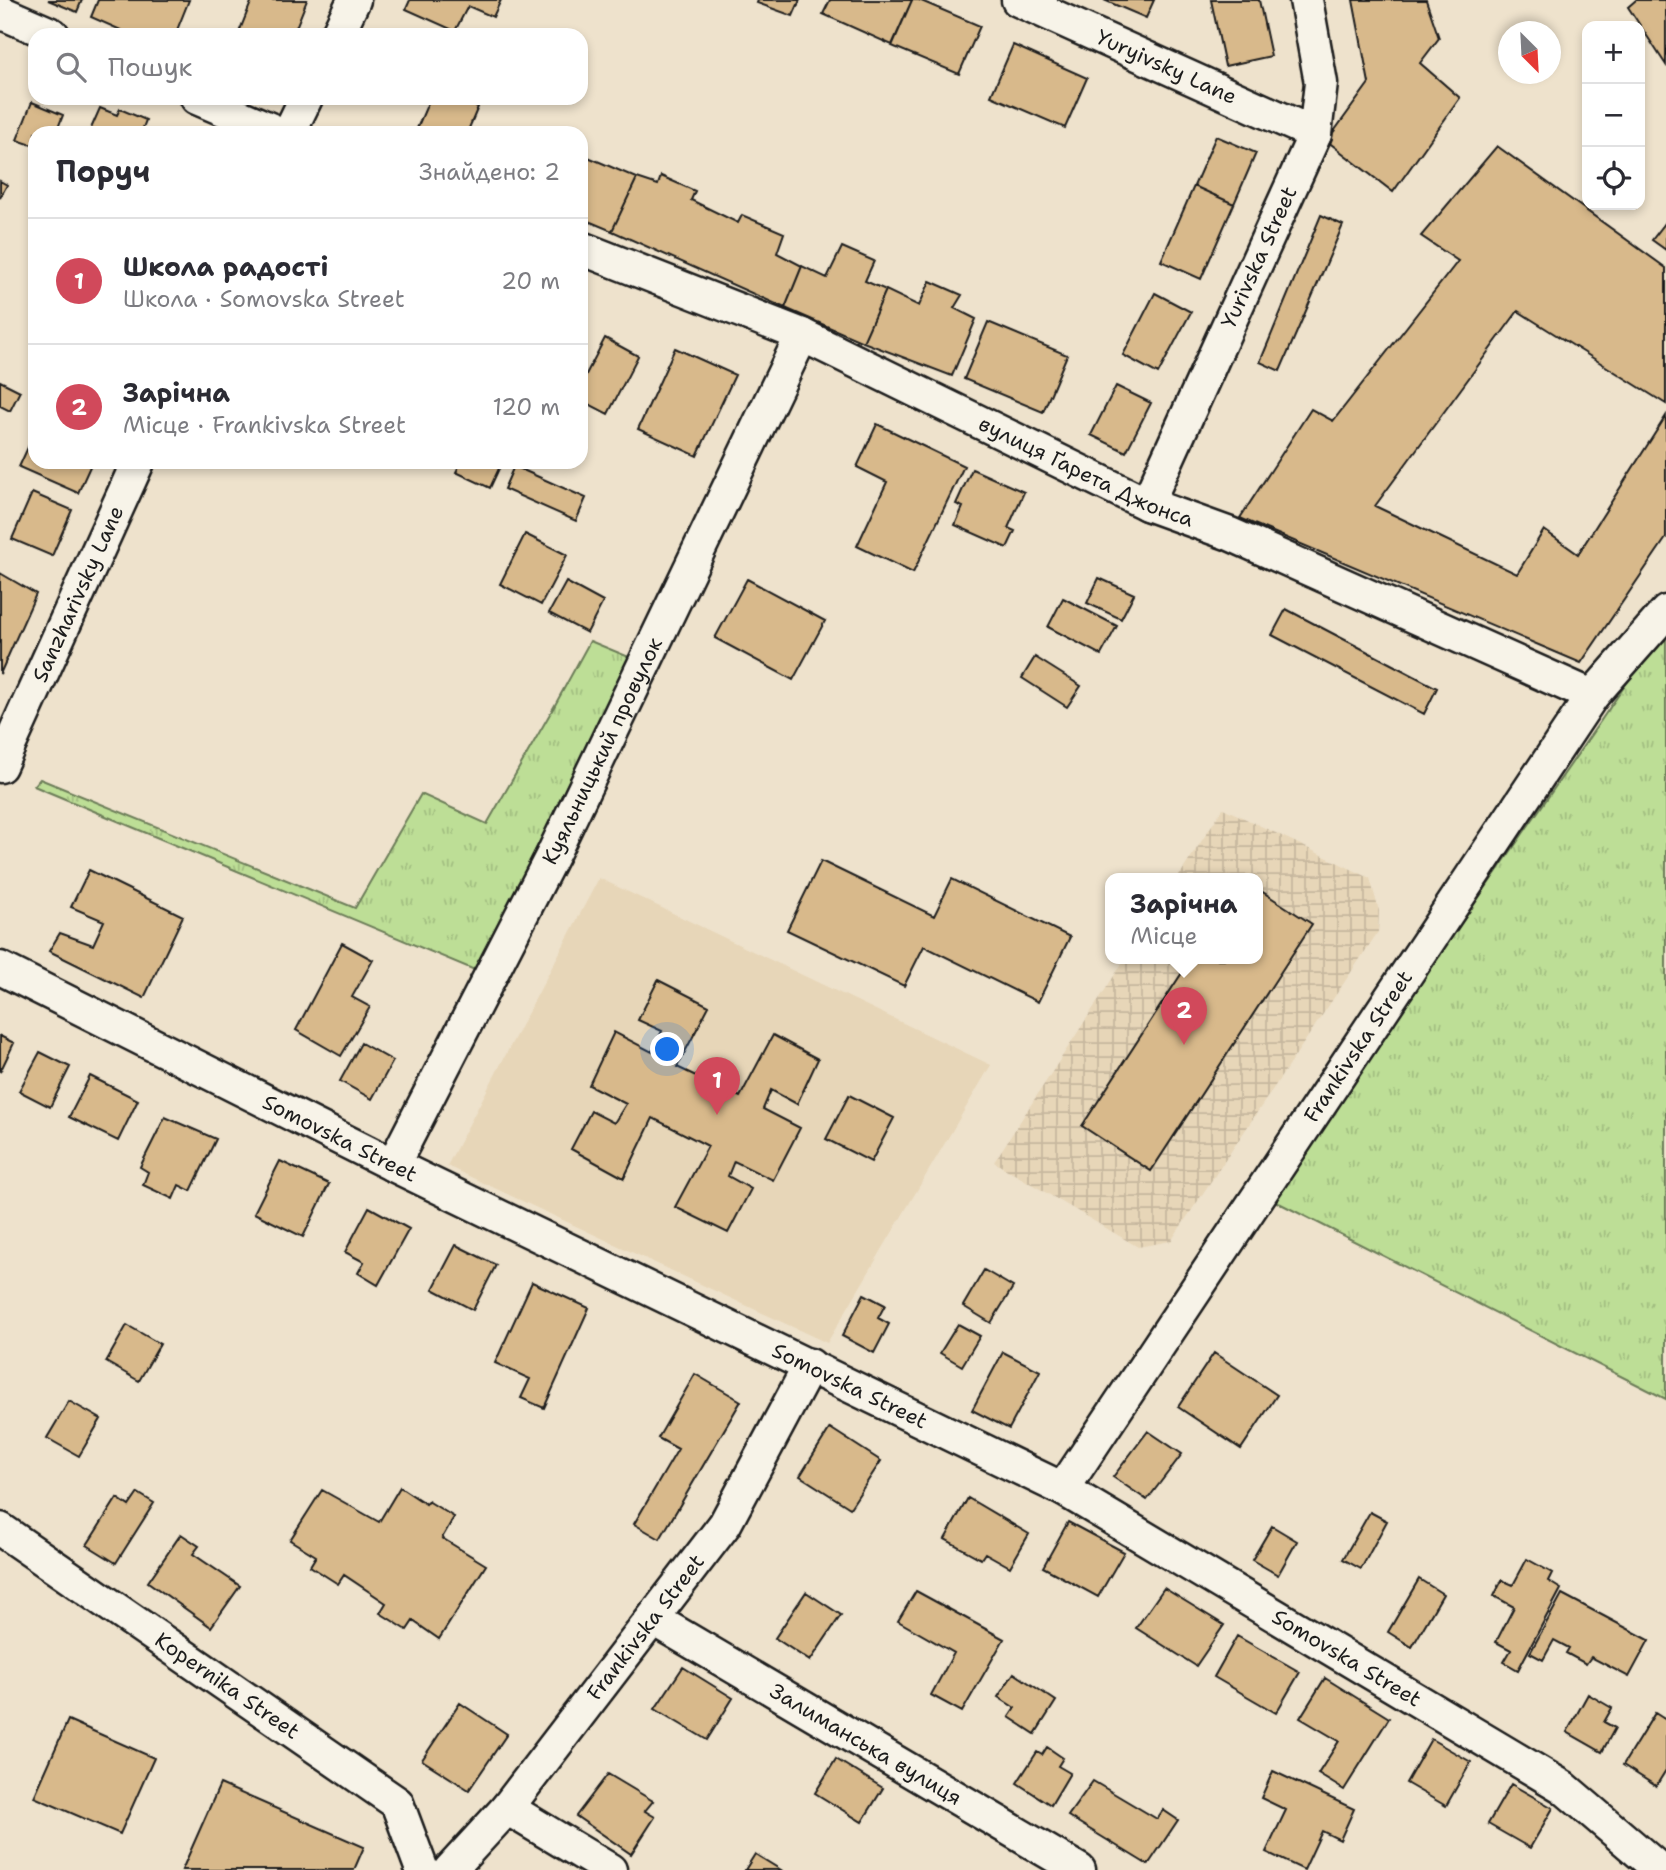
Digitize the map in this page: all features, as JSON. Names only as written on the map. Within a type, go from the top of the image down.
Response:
[{"type":"street","points":[[340,28],[354,0]]},
{"type":"street","name":"Yuryivsky Lane","points":[[1018,0],[1315,134]]},
{"type":"street","name":"Yurivska Street","points":[[1147,504],[1315,134],[1321,83],[1306,0]]},
{"type":"street","points":[[0,12],[37,28]]},
{"type":"street","points":[[213,105],[263,126]]},
{"type":"street","points":[[292,126],[303,105]]},
{"type":"street","name":"вулиця Ґарета Джонса","points":[[588,251],[802,335],[1147,504],[1230,534],[1592,696]]},
{"type":"street","name":"Куяльницький провулок","points":[[393,1165],[554,852],[802,335]]},
{"type":"street","name":"Sanzharivsky Lane","points":[[0,763],[135,469]]},
{"type":"street","name":"Frankivska Street","points":[[1063,1489],[1592,696],[1666,612]]},
{"type":"street","name":"Somovska Street","points":[[0,968],[393,1165],[1063,1489],[1563,1787],[1660,1870]]},
{"type":"street","name":"Frankivska Street","points":[[450,1870],[507,1808],[725,1524],[810,1365]]},
{"type":"street","name":"Kopernika Street","points":[[0,1529],[397,1803],[422,1870]]},
{"type":"street","name":"Залиманська вулиця","points":[[653,1619],[1079,1870]]},
{"type":"street","points":[[507,1808],[610,1870]]},
{"type":"shaded area","points":[[1223,808],[1370,878],[1379,911],[1378,932],[1171,1241],[1138,1247],[994,1162],[1122,964],[1263,964],[1263,873],[1181,873]]},
{"type":"shaded area","points":[[599,878],[991,1065],[827,1343],[447,1166]]},
{"type":"green space","points":[[1666,626],[1666,1399],[1271,1199]]},
{"type":"green space","points":[[590,641],[629,657],[477,971],[34,786],[40,779],[355,908],[421,794],[487,824]]},
{"type":"building","points":[[48,0],[82,0],[77,12]]},
{"type":"building","points":[[98,0],[189,0],[178,28],[116,28],[91,17]]},
{"type":"building","points":[[252,0],[307,0],[296,28],[241,28]]},
{"type":"building","points":[[410,0],[501,0],[493,17],[468,6],[457,28],[448,28],[406,9]]},
{"type":"building","points":[[758,0],[800,0],[793,16],[757,3]]},
{"type":"building","points":[[830,0],[912,0],[892,45],[823,14]]},
{"type":"building","points":[[912,0],[919,0],[980,26],[959,74],[892,46]]},
{"type":"building","points":[[1104,0],[1154,0],[1146,18]]},
{"type":"building","points":[[1211,0],[1259,0],[1271,56],[1225,66]]},
{"type":"building","points":[[1353,0],[1426,0],[1439,38],[1420,63],[1460,98],[1393,192],[1327,141],[1369,83]]},
{"type":"building","points":[[1636,0],[1666,0],[1666,65],[1645,33],[1645,21],[1637,21],[1628,7]]},
{"type":"building","points":[[1013,45],[1087,78],[1065,128],[991,96]]},
{"type":"building","points":[[31,105],[39,105],[63,115],[59,126],[28,126],[28,144],[17,140]]},
{"type":"building","points":[[427,105],[478,107],[470,126],[418,126]]},
{"type":"building","points":[[100,108],[117,115],[120,109],[146,120],[144,126],[92,126]]},
{"type":"building","points":[[1216,136],[1256,153],[1234,204],[1194,186]]},
{"type":"building","points":[[1497,146],[1582,207],[1582,210],[1666,268],[1666,404],[1518,311],[1375,506],[1517,574],[1544,530],[1578,554],[1666,416],[1666,538],[1581,663],[1240,518],[1311,409],[1333,421],[1458,261],[1421,236]]},
{"type":"building","points":[[588,157],[637,178],[612,231],[588,221]]},
{"type":"building","points":[[661,176],[695,191],[691,200],[738,223],[742,215],[784,233],[777,253],[802,266],[785,308],[612,231],[637,178],[658,185]]},
{"type":"building","points":[[0,181],[7,185],[0,198]]},
{"type":"building","points":[[1194,186],[1234,204],[1201,279],[1161,261]]},
{"type":"building","points":[[1321,215],[1343,225],[1280,371],[1260,362]]},
{"type":"building","points":[[1666,222],[1666,250],[1652,240]]},
{"type":"building","points":[[842,247],[874,261],[865,281],[886,290],[863,342],[785,308],[802,266],[827,278]]},
{"type":"building","points":[[930,281],[962,295],[954,308],[976,319],[952,376],[863,342],[886,290],[919,306]]},
{"type":"building","points":[[1155,293],[1191,312],[1158,374],[1123,355]]},
{"type":"building","points":[[988,322],[1067,355],[1043,412],[964,379]]},
{"type":"building","points":[[605,338],[638,356],[608,414],[588,404],[588,371]]},
{"type":"building","points":[[675,348],[735,375],[697,456],[638,429]]},
{"type":"building","points":[[0,381],[20,391],[10,411],[0,406]]},
{"type":"building","points":[[1116,386],[1151,403],[1126,452],[1091,435]]},
{"type":"building","points":[[877,424],[964,466],[913,573],[857,546],[887,482],[857,467]]},
{"type":"building","points":[[28,447],[28,469],[89,469],[78,493],[19,467]]},
{"type":"building","points":[[458,469],[499,469],[490,488],[456,472]]},
{"type":"building","points":[[513,469],[521,469],[586,498],[576,521],[504,489]]},
{"type":"building","points":[[972,469],[1024,492],[1008,528],[1015,531],[1007,548],[955,525],[963,507],[956,504]]},
{"type":"building","points":[[32,493],[72,510],[52,556],[12,539]]},
{"type":"building","points":[[525,534],[567,555],[541,605],[500,584]]},
{"type":"building","points":[[0,573],[36,594],[0,674]]},
{"type":"building","points":[[1099,578],[1134,594],[1121,619],[1087,603]]},
{"type":"building","points":[[747,579],[825,621],[793,680],[715,638]]},
{"type":"building","points":[[566,582],[603,602],[587,633],[549,613]]},
{"type":"building","points":[[1063,598],[1117,626],[1101,655],[1048,627]]},
{"type":"building","points":[[1286,609],[1437,688],[1424,714],[1272,635]]},
{"type":"building","points":[[1035,657],[1081,686],[1067,707],[1022,678]]},
{"type":"building","points":[[821,861],[934,916],[952,879],[1070,937],[1038,1002],[924,946],[904,986],[787,930]]},
{"type":"building","points":[[89,870],[183,916],[144,998],[49,951],[60,933],[93,945],[104,921],[71,907]]},
{"type":"building","points":[[1263,892],[1312,924],[1151,1171],[1082,1126],[1188,964],[1263,964]]},
{"type":"building","points":[[342,943],[373,960],[352,997],[370,1007],[341,1056],[296,1030]]},
{"type":"building","points":[[658,980],[709,1006],[677,1067],[740,1097],[773,1035],[818,1059],[797,1104],[771,1090],[763,1109],[800,1128],[773,1180],[734,1161],[728,1176],[751,1189],[728,1233],[675,1207],[708,1146],[653,1118],[624,1178],[571,1149],[591,1111],[614,1123],[626,1104],[589,1085],[614,1032],[652,1052],[662,1031],[638,1020]]},
{"type":"building","points":[[0,1036],[14,1043],[0,1072]]},
{"type":"building","points":[[361,1043],[393,1061],[372,1099],[340,1081]]},
{"type":"building","points":[[40,1052],[70,1067],[50,1107],[19,1091]]},
{"type":"building","points":[[90,1076],[138,1100],[118,1141],[69,1117]]},
{"type":"building","points":[[849,1095],[894,1118],[871,1162],[826,1139]]},
{"type":"building","points":[[165,1117],[216,1139],[191,1191],[179,1185],[173,1199],[143,1185],[148,1172],[140,1167]]},
{"type":"building","points":[[280,1161],[329,1184],[303,1237],[254,1213]]},
{"type":"building","points":[[369,1207],[409,1229],[378,1285],[358,1273],[364,1262],[345,1252]]},
{"type":"building","points":[[456,1245],[496,1265],[473,1310],[433,1289]]},
{"type":"building","points":[[984,1270],[1013,1287],[991,1323],[963,1306]]},
{"type":"building","points":[[532,1282],[589,1308],[544,1408],[521,1398],[530,1379],[495,1363]]},
{"type":"building","points":[[864,1294],[885,1305],[878,1318],[889,1324],[874,1353],[842,1336]]},
{"type":"building","points":[[958,1324],[980,1336],[962,1366],[940,1353]]},
{"type":"building","points":[[127,1325],[160,1344],[139,1381],[106,1362]]},
{"type":"building","points":[[1003,1352],[1040,1371],[1009,1429],[972,1410]]},
{"type":"building","points":[[1214,1353],[1277,1395],[1241,1449],[1178,1407]]},
{"type":"building","points":[[695,1374],[741,1401],[660,1539],[634,1524],[678,1449],[658,1438]]},
{"type":"building","points":[[69,1401],[101,1419],[79,1456],[47,1438]]},
{"type":"building","points":[[830,1428],[881,1461],[850,1508],[800,1476]]},
{"type":"building","points":[[1148,1431],[1182,1454],[1147,1500],[1113,1477]]},
{"type":"building","points":[[400,1487],[426,1504],[428,1501],[454,1517],[442,1538],[486,1565],[439,1639],[413,1621],[407,1630],[380,1613],[386,1603],[344,1575],[338,1584],[310,1566],[316,1556],[290,1540],[322,1490],[379,1522]]},
{"type":"building","points":[[138,1493],[154,1503],[116,1563],[87,1545],[117,1498],[129,1506]]},
{"type":"building","points":[[968,1498],[1029,1534],[1010,1567],[985,1553],[981,1559],[945,1539]]},
{"type":"building","points":[[1370,1512],[1387,1521],[1361,1569],[1343,1559]]},
{"type":"building","points":[[1068,1522],[1124,1552],[1098,1597],[1043,1567]]},
{"type":"building","points":[[1272,1526],[1297,1541],[1278,1575],[1252,1560]]},
{"type":"building","points":[[181,1534],[199,1546],[193,1554],[240,1586],[211,1627],[148,1582]]},
{"type":"building","points":[[1527,1559],[1552,1573],[1548,1581],[1561,1589],[1518,1670],[1504,1662],[1511,1650],[1496,1642],[1514,1607],[1494,1596],[1502,1580],[1513,1585]]},
{"type":"building","points":[[1419,1579],[1443,1594],[1412,1647],[1388,1632]]},
{"type":"building","points":[[1164,1588],[1224,1625],[1196,1666],[1136,1628]]},
{"type":"building","points":[[916,1591],[1004,1639],[962,1712],[931,1695],[954,1653],[898,1621]]},
{"type":"building","points":[[806,1592],[841,1615],[810,1661],[775,1638]]},
{"type":"building","points":[[1562,1594],[1649,1640],[1629,1677],[1591,1657],[1586,1664],[1566,1653],[1569,1648],[1554,1640],[1543,1660],[1530,1653]]},
{"type":"building","points":[[1237,1636],[1300,1672],[1276,1713],[1214,1677]]},
{"type":"building","points":[[683,1667],[733,1698],[707,1740],[655,1709]]},
{"type":"building","points":[[1014,1673],[1056,1701],[1035,1734],[1009,1717],[1015,1708],[998,1697]]},
{"type":"building","points":[[1325,1678],[1389,1718],[1344,1790],[1318,1774],[1339,1741],[1300,1718]]},
{"type":"building","points":[[1588,1694],[1612,1708],[1604,1722],[1615,1728],[1602,1752],[1567,1732]]},
{"type":"building","points":[[460,1703],[507,1734],[469,1790],[422,1760]]},
{"type":"building","points":[[1655,1713],[1666,1720],[1666,1770],[1656,1786],[1623,1765]]},
{"type":"building","points":[[68,1720],[154,1758],[120,1834],[34,1797]]},
{"type":"building","points":[[1431,1739],[1471,1762],[1446,1806],[1406,1783]]},
{"type":"building","points":[[1047,1747],[1063,1758],[1058,1766],[1070,1773],[1051,1805],[1017,1783],[1037,1752],[1042,1755]]},
{"type":"building","points":[[836,1759],[883,1788],[862,1822],[815,1793]]},
{"type":"building","points":[[1273,1771],[1354,1809],[1340,1840],[1322,1831],[1304,1870],[1266,1852],[1286,1810],[1261,1798]]},
{"type":"building","points":[[608,1774],[653,1801],[645,1811],[655,1817],[631,1854],[576,1816]]},
{"type":"building","points":[[1093,1781],[1157,1819],[1163,1810],[1178,1820],[1148,1865],[1068,1816]]},
{"type":"building","points":[[220,1784],[364,1847],[354,1870],[182,1870]]},
{"type":"building","points":[[1511,1784],[1553,1808],[1530,1848],[1488,1824]]},
{"type":"building","points":[[755,1854],[781,1870],[745,1870]]},
{"type":"place","name":"Зарічна","points":[[1184,1045]]},
{"type":"place","name":"Школа радості","points":[[717,1115]]}]
